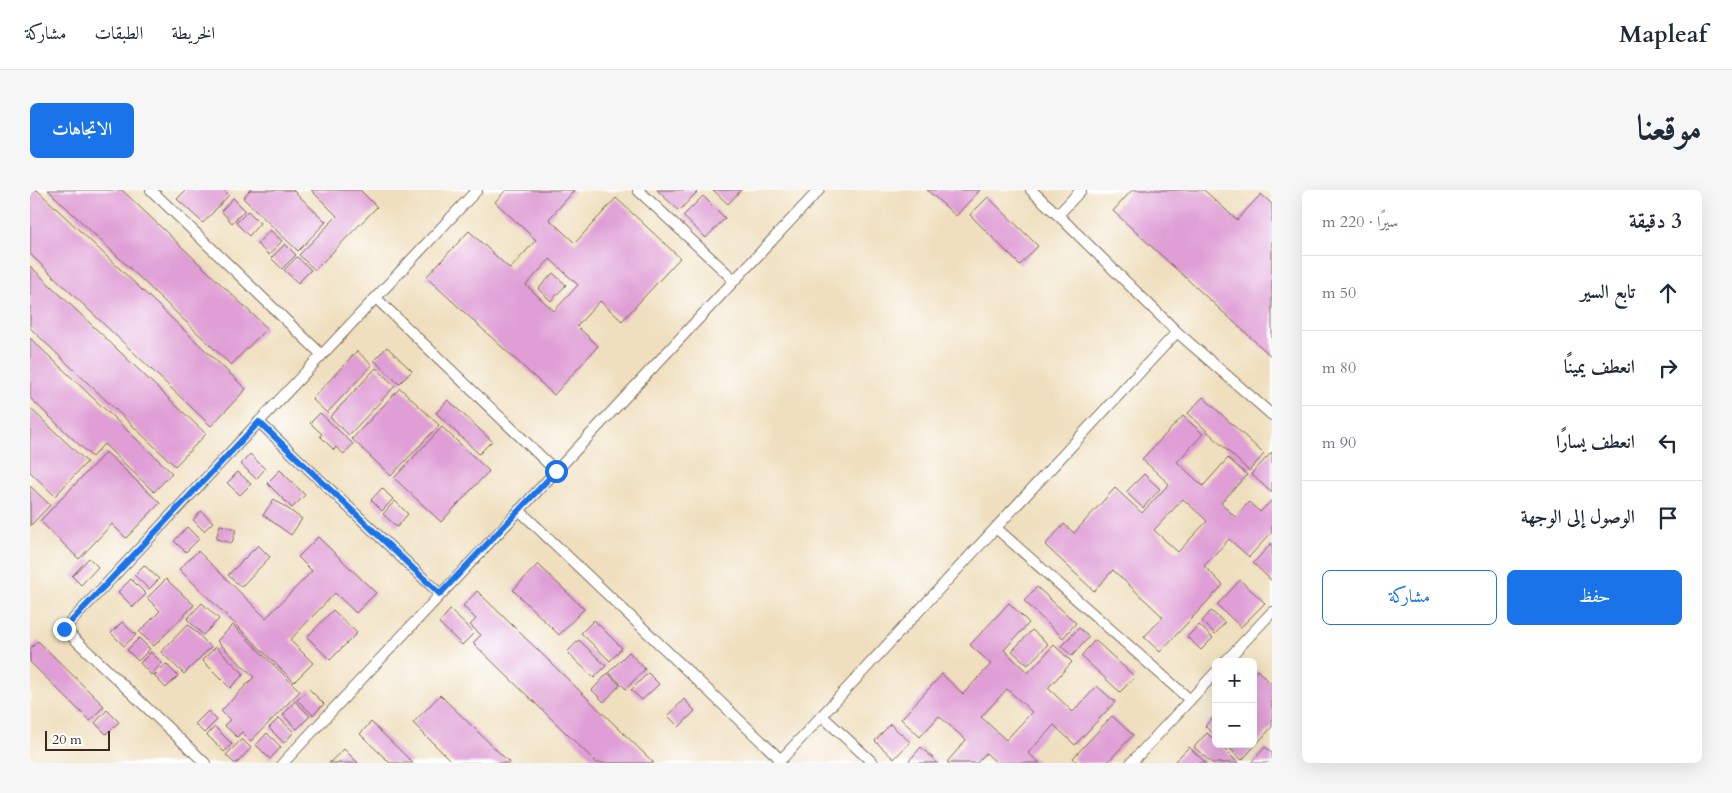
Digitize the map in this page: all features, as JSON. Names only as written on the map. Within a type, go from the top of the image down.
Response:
[{"type":"lane","points":[[151,190],[322,355]]},
{"type":"lane","points":[[205,763],[64,629],[477,190]]},
{"type":"lane","points":[[638,190],[734,280]]},
{"type":"lane","points":[[283,763],[819,190]]},
{"type":"lane","points":[[1030,190],[1058,214],[1178,332],[1272,415]]},
{"type":"lane","points":[[1058,214],[1081,190]]},
{"type":"lane","points":[[376,298],[556,471]]},
{"type":"lane","points":[[519,510],[780,762],[1178,332]]},
{"type":"lane","points":[[259,422],[440,594]]},
{"type":"lane","points":[[996,528],[1190,700]]},
{"type":"lane","points":[[1230,658],[1272,612]]},
{"type":"lane","points":[[1131,763],[1212,676]]},
{"type":"lane","points":[[822,716],[873,763]]},
{"type":"building","points":[[30,190],[37,190],[246,389],[211,426],[30,254]]},
{"type":"building","points":[[48,190],[122,190],[267,328],[231,365]]},
{"type":"building","points":[[186,190],[224,190],[229,195],[203,223],[177,199]]},
{"type":"building","points":[[250,190],[293,190],[326,222],[298,251],[243,198]]},
{"type":"building","points":[[311,190],[360,190],[377,207],[315,270],[299,255],[337,216]]},
{"type":"building","points":[[506,190],[573,190],[549,219],[575,243],[616,198],[680,258],[622,321],[600,301],[577,326],[598,346],[554,395],[426,277],[469,231],[510,269],[536,240],[495,202]],"holes":[[[550,259],[578,285],[554,311],[526,285]]]},
{"type":"building","points":[[657,190],[694,190],[697,192],[679,211]]},
{"type":"building","points":[[713,190],[741,190],[728,204]]},
{"type":"building","points":[[927,190],[980,190],[956,216]]},
{"type":"building","points":[[1132,190],[1204,190],[1237,220],[1261,194],[1272,204],[1272,357],[1113,211]]},
{"type":"building","points":[[703,196],[725,218],[706,238],[683,216]]},
{"type":"building","points":[[988,197],[1038,246],[1020,265],[970,215]]},
{"type":"building","points":[[233,198],[245,210],[232,223],[221,211]]},
{"type":"building","points":[[248,211],[260,223],[249,236],[236,223]]},
{"type":"building","points":[[270,230],[282,241],[269,255],[257,244]]},
{"type":"building","points":[[285,244],[296,255],[282,269],[271,258]]},
{"type":"building","points":[[297,257],[311,270],[298,283],[284,270]]},
{"type":"building","points":[[30,266],[206,434],[175,466],[30,328]]},
{"type":"building","points":[[553,273],[566,285],[551,301],[538,289]]},
{"type":"building","points":[[30,338],[172,473],[154,492],[104,444],[92,457],[30,398]]},
{"type":"building","points":[[387,347],[412,371],[399,384],[374,360]]},
{"type":"building","points":[[357,351],[372,365],[327,413],[312,399]]},
{"type":"building","points":[[376,368],[395,386],[349,435],[330,417]]},
{"type":"building","points":[[400,388],[439,425],[391,476],[352,439]]},
{"type":"building","points":[[1203,397],[1264,454],[1249,471],[1188,413]]},
{"type":"building","points":[[448,400],[492,441],[479,454],[436,413]]},
{"type":"building","points":[[30,408],[87,462],[55,496],[30,472]]},
{"type":"building","points":[[320,413],[353,444],[344,454],[336,447],[334,450],[320,436],[322,434],[310,423]]},
{"type":"building","points":[[1183,416],[1203,434],[1177,462],[1203,486],[1228,458],[1247,475],[1221,503],[1235,517],[1249,502],[1260,512],[1272,500],[1272,532],[1249,557],[1229,539],[1204,566],[1223,585],[1160,652],[1144,637],[1163,617],[1113,570],[1094,591],[1045,545],[1064,524],[1074,533],[1115,488],[1142,513],[1169,484],[1142,459]],"holes":[[[1183,499],[1207,521],[1178,552],[1154,530]]]},
{"type":"building","points":[[442,427],[489,471],[441,522],[394,478]]},
{"type":"building","points":[[106,452],[160,503],[126,538],[112,524],[79,559],[40,521]]},
{"type":"building","points":[[1272,452],[1272,493],[1251,474]]},
{"type":"building","points":[[250,454],[265,469],[256,479],[241,464]]},
{"type":"building","points":[[280,470],[305,495],[292,508],[267,483]]},
{"type":"building","points":[[238,472],[251,484],[240,495],[227,483]]},
{"type":"building","points":[[1144,474],[1160,489],[1143,508],[1126,492]]},
{"type":"building","points":[[30,486],[50,505],[30,526]]},
{"type":"building","points":[[382,488],[393,499],[382,511],[371,500]]},
{"type":"building","points":[[274,499],[302,519],[291,535],[263,515]]},
{"type":"building","points":[[395,501],[408,514],[397,527],[383,514]]},
{"type":"building","points":[[201,511],[213,522],[204,531],[193,520]]},
{"type":"building","points":[[220,525],[236,529],[232,543],[216,539]]},
{"type":"building","points":[[187,527],[199,539],[186,552],[174,541]]},
{"type":"building","points":[[318,537],[376,593],[356,613],[335,593],[290,640],[313,663],[294,682],[179,569],[198,551],[266,618],[312,571],[298,557]]},
{"type":"building","points":[[1272,543],[1272,581],[1253,563]]},
{"type":"building","points":[[258,545],[270,557],[241,587],[228,575]]},
{"type":"building","points":[[89,558],[98,567],[81,585],[72,576]]},
{"type":"building","points":[[538,564],[584,609],[559,635],[513,590]]},
{"type":"building","points":[[144,565],[159,579],[149,589],[134,575]]},
{"type":"building","points":[[131,579],[146,594],[133,607],[118,592]]},
{"type":"building","points":[[166,579],[194,605],[154,646],[139,632],[160,611],[147,598]]},
{"type":"building","points":[[1240,580],[1265,603],[1241,627],[1217,605]]},
{"type":"building","points":[[1037,587],[1076,623],[1063,638],[1024,601]]},
{"type":"building","points":[[477,591],[654,763],[597,763],[473,643],[481,635],[470,625],[476,619],[463,606]]},
{"type":"building","points":[[202,603],[219,619],[203,635],[187,619]]},
{"type":"building","points":[[1009,603],[1029,623],[1004,650],[1028,673],[1054,645],[1072,662],[1048,688],[1073,712],[1097,686],[1115,702],[1075,745],[1054,725],[1028,753],[1040,763],[997,763],[986,753],[977,763],[948,763],[966,740],[939,716],[920,737],[901,719],[942,674],[963,694],[991,664],[970,645]],"holes":[[[1007,689],[1032,712],[1006,740],[981,717]]]},
{"type":"building","points":[[333,610],[357,633],[330,660],[307,637]]},
{"type":"building","points":[[450,610],[474,633],[462,645],[439,623]]},
{"type":"building","points":[[1211,611],[1225,623],[1215,634],[1202,621]]},
{"type":"building","points":[[594,620],[622,648],[610,661],[581,633]]},
{"type":"building","points":[[122,622],[136,635],[124,646],[111,633]]},
{"type":"building","points":[[188,624],[211,647],[184,674],[161,652]]},
{"type":"building","points":[[233,625],[300,691],[251,741],[242,732],[237,737],[224,725],[230,720],[221,711],[254,677],[217,641]]},
{"type":"building","points":[[1199,625],[1213,638],[1201,650],[1187,637]]},
{"type":"building","points":[[1079,628],[1089,637],[1072,656],[1061,646]]},
{"type":"building","points":[[1032,630],[1048,644],[1028,665],[1012,651]]},
{"type":"building","points":[[139,638],[150,649],[138,661],[127,650]]},
{"type":"building","points":[[579,640],[606,666],[594,678],[567,652]]},
{"type":"building","points":[[1095,640],[1135,677],[1120,692],[1081,656]]},
{"type":"building","points":[[38,641],[104,706],[90,721],[30,662],[30,649]]},
{"type":"building","points":[[216,647],[244,674],[230,688],[202,660]]},
{"type":"building","points":[[151,652],[162,663],[151,675],[140,663]]},
{"type":"building","points":[[629,652],[645,669],[626,689],[609,672]]},
{"type":"building","points":[[166,664],[178,676],[166,688],[154,676]]},
{"type":"building","points":[[1257,670],[1272,684],[1272,727],[1257,744]]},
{"type":"building","points":[[608,673],[620,685],[604,702],[592,690]]},
{"type":"building","points":[[648,673],[659,684],[642,700],[631,690]]},
{"type":"building","points":[[309,689],[324,704],[313,715],[297,700]]},
{"type":"building","points":[[440,695],[510,763],[453,763],[413,723]]},
{"type":"building","points":[[684,699],[695,711],[679,727],[668,716]]},
{"type":"building","points":[[295,701],[310,716],[297,729],[283,715]]},
{"type":"building","points":[[107,710],[119,722],[106,734],[95,723]]},
{"type":"building","points":[[208,711],[217,720],[204,733],[195,724]]},
{"type":"building","points":[[1112,716],[1133,735],[1107,763],[1078,763],[1073,758]]},
{"type":"building","points":[[279,718],[294,732],[284,743],[269,728]]},
{"type":"building","points":[[1212,718],[1212,732],[1205,726]]},
{"type":"building","points":[[371,722],[413,763],[390,763],[360,734]]},
{"type":"building","points":[[890,724],[910,742],[894,759],[875,741]]},
{"type":"building","points":[[215,727],[232,744],[224,752],[207,735]]},
{"type":"building","points":[[267,733],[281,747],[270,759],[256,745]]},
{"type":"building","points":[[1207,733],[1212,738],[1212,748],[1223,748],[1238,763],[1212,763],[1194,747]]},
{"type":"building","points":[[242,739],[251,748],[237,763],[234,763],[226,755]]},
{"type":"building","points":[[921,747],[938,763],[907,763]]},
{"type":"building","points":[[1189,747],[1206,763],[1173,763]]},
{"type":"building","points":[[1265,747],[1272,753],[1272,763],[1251,763]]},
{"type":"building","points":[[1229,748],[1253,748],[1242,760]]},
{"type":"building","points":[[344,749],[358,763],[329,763]]},
{"type":"route","points":[[64,629],[259,422],[440,594],[556,471]]}]
